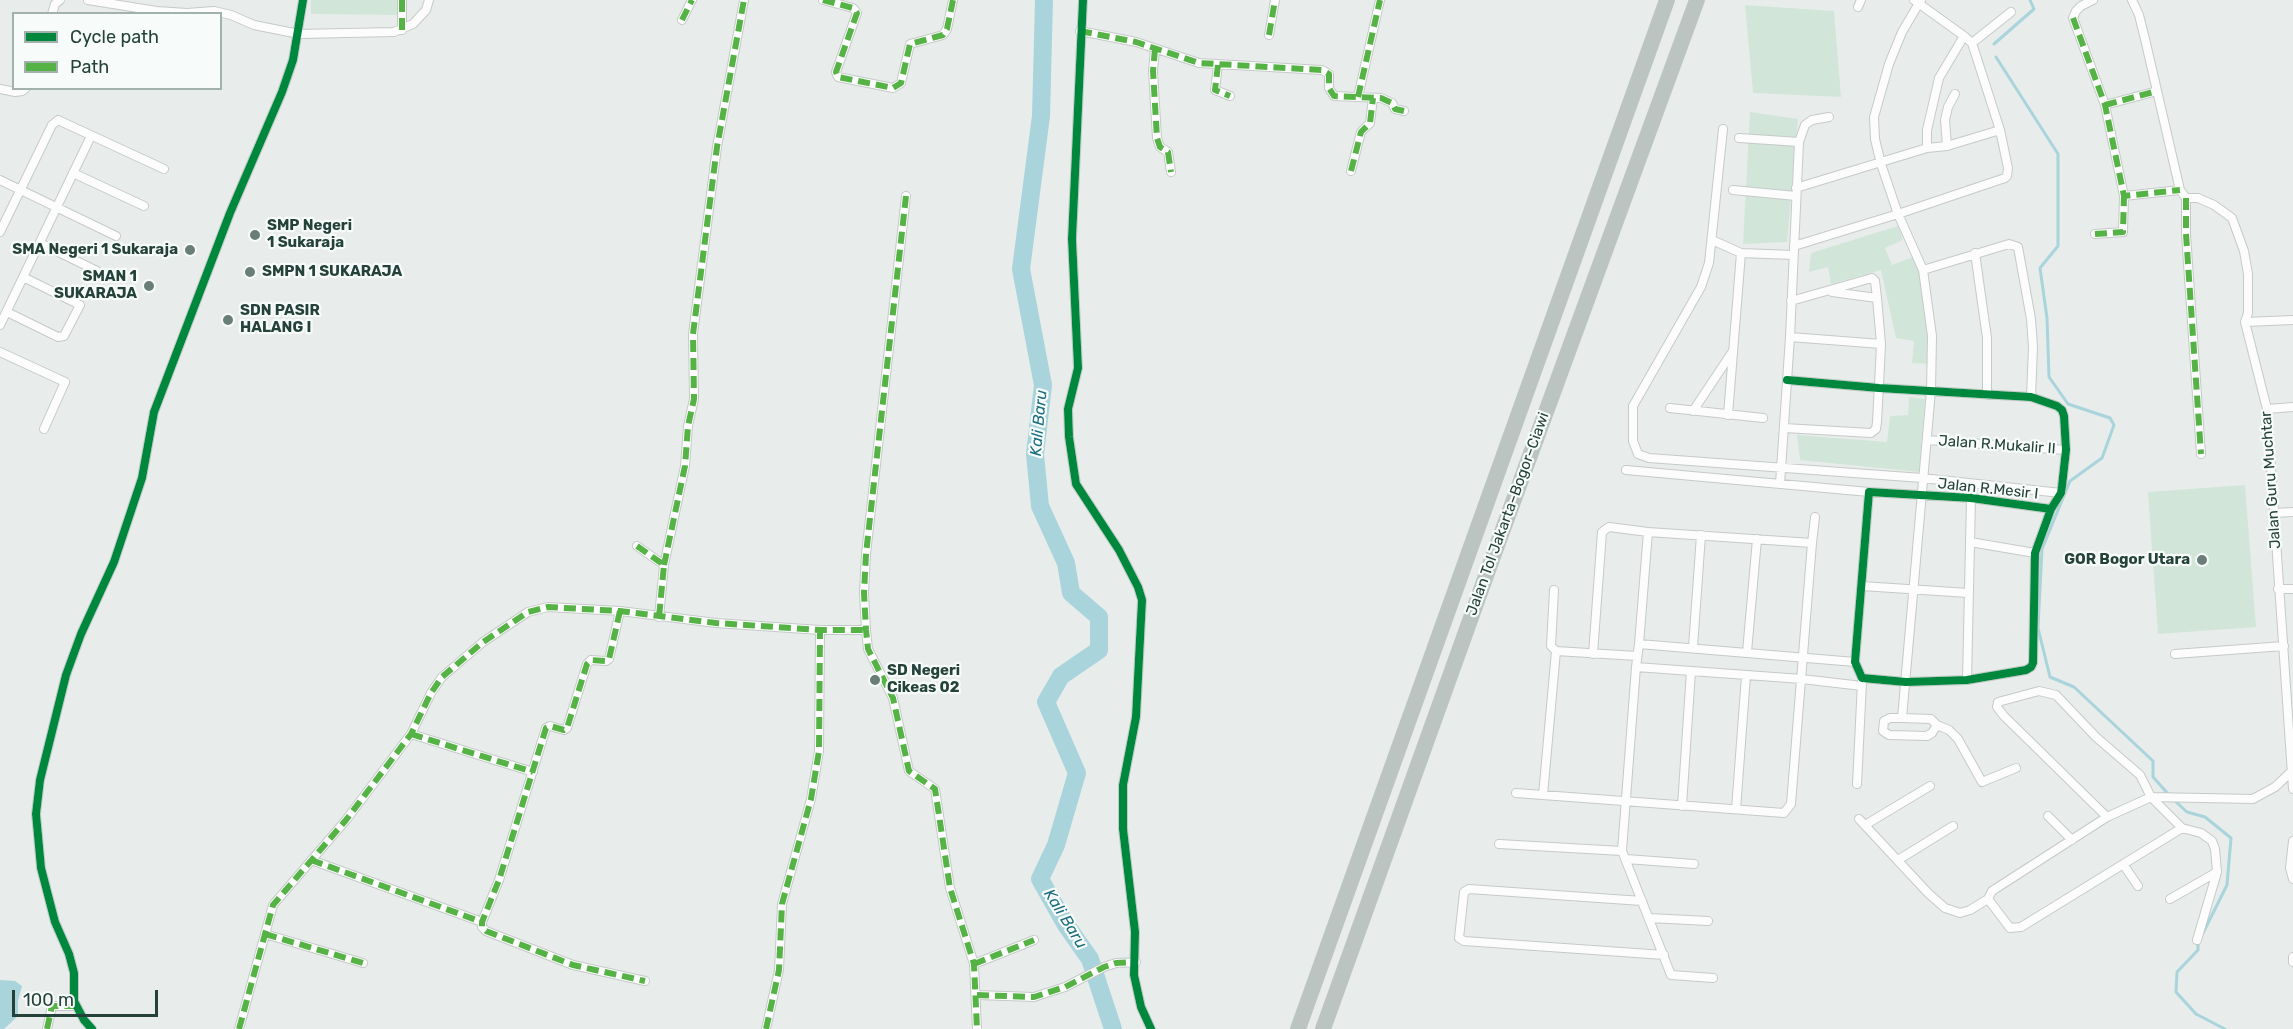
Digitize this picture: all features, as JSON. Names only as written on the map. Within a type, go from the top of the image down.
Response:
[{"type":"highway","name":"Jalan Tol Jakarta–Bogor–Ciawi","points":[[1298,1029],[1667,0]]},
{"type":"highway","name":"Jalan Tol Jakarta–Bogor–Ciawi","points":[[1323,1029],[1697,0]]},
{"type":"highway","points":[[1467,554],[1491,562]]},
{"type":"street","points":[[91,0],[177,12],[214,10],[221,12]]},
{"type":"street","points":[[92,1029],[84,1020],[74,1000],[74,973],[69,954],[55,922],[41,868],[36,814],[39,780],[73,655],[104,587],[142,478],[154,412],[230,213],[282,92],[293,60],[303,0]]},
{"type":"street","points":[[402,0],[402,30]]},
{"type":"street","points":[[222,12],[254,25],[299,34],[372,34],[402,30],[413,24],[426,10],[429,0]]},
{"type":"street","points":[[682,20],[692,0]]},
{"type":"street","points":[[659,616],[664,565],[685,466],[688,426],[694,399],[693,334],[717,147],[744,0]]},
{"type":"street","points":[[823,0],[853,8],[857,13],[836,72],[838,77],[893,88],[901,83],[910,44],[943,35],[947,29],[953,3]]},
{"type":"street","points":[[1083,0],[1072,239],[1078,368],[1068,408],[1069,437],[1076,484],[1119,550],[1142,600],[1136,717],[1123,785],[1125,854],[1136,932],[1134,975],[1141,1007],[1151,1029]]},
{"type":"street","points":[[1269,34],[1275,0]]},
{"type":"street","points":[[1358,97],[1380,0]]},
{"type":"street","points":[[2093,0],[2076,11],[2073,18],[2105,105],[2124,196],[2123,232],[2095,234]]},
{"type":"street","points":[[2132,0],[2139,15],[2180,190],[2186,198],[2186,234],[2201,454]]},
{"type":"street","points":[[1712,240],[1741,252],[1793,250],[1898,214],[2005,178],[2008,168],[2000,130],[1972,43],[1917,1],[1889,64],[1876,108],[1875,139],[1881,164],[1898,214],[1923,270],[1932,336],[1931,391],[1902,718]]},
{"type":"street","points":[[1972,43],[2011,12]]},
{"type":"street","points":[[1080,31],[1136,42],[1192,61],[1323,70],[1329,74],[1329,88],[1334,96],[1386,100],[1395,109],[1404,111]]},
{"type":"street","points":[[1927,148],[1927,130],[1939,78],[1964,36]]},
{"type":"street","points":[[1155,49],[1153,71],[1157,138],[1160,147],[1168,152],[1171,172]]},
{"type":"street","points":[[1218,64],[1215,90],[1230,96]]},
{"type":"street","points":[[0,89],[22,92],[24,90]]},
{"type":"street","points":[[2105,105],[2157,91]]},
{"type":"street","points":[[1947,146],[1945,120],[1948,107],[1955,94]]},
{"type":"street","points":[[1351,171],[1361,132],[1370,123],[1373,98]]},
{"type":"street","points":[[1780,484],[1790,338],[1799,142],[1805,125],[1819,117],[1829,117]]},
{"type":"street","points":[[0,232],[52,125],[58,120],[164,169]]},
{"type":"street","points":[[1723,129],[1709,263],[1701,287],[1633,406],[1634,447],[1638,453],[1649,458],[1923,478],[2061,493]]},
{"type":"street","points":[[1733,190],[1796,192],[1927,148],[1947,146],[2000,130]]},
{"type":"street","points":[[0,325],[91,136]]},
{"type":"street","points":[[1739,138],[1799,142]]},
{"type":"street","points":[[73,173],[144,206]]},
{"type":"street","points":[[0,180],[116,236]]},
{"type":"street","points":[[2124,196],[2180,190]]},
{"type":"street","points":[[906,196],[866,554],[864,593],[866,630],[868,650],[893,698],[909,771],[935,789],[950,888],[974,964],[977,1029]]},
{"type":"street","name":"Jalan Guru Muchtar","points":[[2186,198],[2198,198],[2214,205],[2232,218],[2244,251],[2248,274],[2248,313],[2245,322],[2267,408],[2293,789]]},
{"type":"street","points":[[40,243],[98,271]]},
{"type":"street","points":[[1923,270],[2009,244],[2018,247],[2031,319],[2033,347],[2031,397]]},
{"type":"street","points":[[1728,415],[1741,252]]},
{"type":"street","points":[[1976,253],[1988,338],[1987,395]]},
{"type":"street","points":[[7,312],[58,338],[64,336],[80,305],[23,277]]},
{"type":"street","points":[[1784,428],[1871,433],[1876,429],[1879,388],[1881,344],[1875,281],[1872,278],[1791,301]]},
{"type":"street","points":[[1829,291],[1877,298]]},
{"type":"street","points":[[2245,322],[2293,320]]},
{"type":"street","points":[[1790,338],[1881,344]]},
{"type":"street","points":[[1693,411],[1734,350]]},
{"type":"street","points":[[0,352],[65,382],[44,429]]},
{"type":"street","points":[[1636,667],[1746,676],[1906,682],[1967,680],[2026,670],[2031,667],[2033,663],[2035,553],[2051,509],[2061,493],[2066,450],[2062,410],[2031,397],[1787,380]]},
{"type":"street","points":[[1670,408],[1763,418]]},
{"type":"street","points":[[2267,408],[2293,408]]},
{"type":"street","name":"Jalan R.Mukalir II","points":[[1927,440],[2066,450]]},
{"type":"street","name":"Jalan R.Mesir I","points":[[1626,470],[1869,492],[1971,498],[2051,509]]},
{"type":"street","points":[[1857,784],[1862,682],[1855,662],[1869,492]]},
{"type":"street","points":[[1967,680],[1971,498]]},
{"type":"street","points":[[2275,513],[2293,512]]},
{"type":"street","points":[[1516,793],[1784,813],[1791,804],[1815,517]]},
{"type":"street","points":[[1593,654],[1602,532],[1609,527],[1648,532],[1812,543]]},
{"type":"street","points":[[1648,532],[1626,801],[1624,855],[1671,975],[1713,978]]},
{"type":"street","points":[[1693,647],[1701,535]]},
{"type":"street","points":[[1747,652],[1757,539]]},
{"type":"street","points":[[1970,542],[2035,553]]},
{"type":"street","points":[[637,546],[664,565]]},
{"type":"street","points":[[1862,586],[1968,593]]},
{"type":"street","points":[[2278,589],[2293,589]]},
{"type":"street","points":[[1554,590],[1551,646],[1556,651],[1637,656]]},
{"type":"street","points":[[239,1029],[273,905],[346,820],[411,734],[431,693],[442,677],[483,642],[528,612],[548,607],[621,611],[820,630],[866,630]]},
{"type":"street","points":[[621,611],[608,661],[589,661],[568,726],[564,730],[548,726],[482,927],[486,932],[573,965],[645,981]]},
{"type":"street","points":[[766,1029],[779,970],[782,904],[811,800],[819,751],[820,630]]},
{"type":"street","points":[[1639,644],[1855,662]]},
{"type":"street","points":[[2175,654],[2284,646]]},
{"type":"street","points":[[1543,795],[1556,651]]},
{"type":"street","points":[[1682,806],[1691,671]]},
{"type":"street","points":[[1736,809],[1746,676]]},
{"type":"street","points":[[2107,817],[2004,716],[1997,707],[1998,702],[2039,691],[2056,695],[2096,737],[2140,775],[2151,797],[2182,828],[2201,833],[2212,841],[2216,849],[2217,872],[2197,940]]},
{"type":"street","points":[[1937,725],[1932,733],[1926,736],[1889,735],[1883,731],[1884,721],[1890,718],[1931,719],[1937,725],[1949,730],[1958,739],[1982,782],[2016,768]]},
{"type":"street","points":[[411,734],[533,772]]},
{"type":"street","points":[[1930,786],[1862,822],[1928,893],[1950,911],[1960,913],[1966,912],[1988,898],[1992,891],[2107,817],[2151,797],[2253,799],[2275,787],[2292,771]]},
{"type":"street","points":[[2048,816],[2072,840]]},
{"type":"street","points":[[1898,860],[1953,826]]},
{"type":"street","points":[[1988,898],[2010,928],[2018,928],[2182,828]]},
{"type":"street","points":[[2293,840],[2290,868],[2293,879]]},
{"type":"street","points":[[1499,843],[1694,864]]},
{"type":"street","points":[[311,860],[482,922]]},
{"type":"street","points":[[2123,864],[2138,886]]},
{"type":"street","points":[[2170,899],[2217,872]]},
{"type":"street","points":[[1642,901],[1468,889],[1464,892],[1459,938],[1464,941],[1664,955]]},
{"type":"street","points":[[1649,918],[1708,921]]},
{"type":"street","points":[[48,929],[55,922]]},
{"type":"street","points":[[265,934],[363,963]]},
{"type":"street","points":[[974,964],[1034,940]]},
{"type":"street","points":[[2293,957],[2293,962]]},
{"type":"street","points":[[977,995],[1034,997],[1065,987],[1104,967],[1116,963],[1136,962]]},
{"type":"street","points":[[47,1029],[52,1006],[76,1006]]},
{"type":"green space","points":[[311,0],[398,0],[398,15],[311,14]]},
{"type":"green space","points":[[1745,5],[1834,11],[1841,97],[1753,93]]},
{"type":"green space","points":[[1750,112],[1798,119],[1787,242],[1743,244]]},
{"type":"green space","points":[[1898,226],[1903,240],[1885,248],[1892,265],[1913,257],[1921,276],[1929,334],[1929,364],[1912,363],[1914,341],[1896,338],[1881,270],[1831,284],[1828,267],[1809,272],[1811,253]]},
{"type":"green space","points":[[1909,397],[1925,399],[1919,472],[1800,460],[1797,435],[1887,442],[1890,416],[1908,415]]},
{"type":"green space","name":"GOR Bogor Utara","points":[[2245,485],[2256,627],[2158,634],[2148,492]]},
{"type":"water","points":[[0,980],[15,981],[22,986],[18,1001],[18,1016],[4,1029],[0,1029]]},
{"type":"waterway","name":"Kali Baru","points":[[1044,0],[1041,116],[1021,269],[1043,385],[1035,454],[1040,506],[1066,563],[1071,593],[1099,617],[1099,650],[1061,676],[1046,702],[1077,773],[1056,845],[1040,879],[1066,925],[1090,959],[1113,1029]]},
{"type":"waterway","points":[[1994,44],[2034,9],[2030,0]]},
{"type":"waterway","points":[[1996,57],[2058,154],[2058,246],[2040,268],[2047,318],[2049,377],[2068,404],[2110,418],[2114,425],[2102,458],[2070,481],[2042,549],[2038,628],[2050,677],[2074,687],[2153,761],[2153,777],[2170,796]]},
{"type":"waterway","points":[[2174,800],[2187,812],[2205,817],[2231,838],[2227,885],[2203,933]]},
{"type":"waterway","points":[[2198,941],[2198,950],[2177,972],[2176,992],[2196,1014],[2225,1029]]},
{"type":"marked path","points":[[402,0],[402,30]]},
{"type":"marked path","points":[[682,20],[692,0]]},
{"type":"marked path","points":[[664,565],[685,466],[688,426],[694,399],[693,334],[717,147],[744,0]]},
{"type":"marked path","points":[[823,0],[853,8],[857,13],[836,72],[838,77],[893,88],[901,83],[910,44],[943,35],[947,29],[953,0]]},
{"type":"marked path","points":[[1269,35],[1275,0]]},
{"type":"marked path","points":[[1358,97],[1380,0]]},
{"type":"marked path","points":[[2073,18],[2105,105],[2124,196],[2180,190]]},
{"type":"marked path","points":[[1080,31],[1136,42],[1199,63],[1322,70],[1329,74],[1329,88],[1334,96],[1381,98],[1392,103],[1395,109],[1404,111]]},
{"type":"marked path","points":[[1155,49],[1153,71],[1157,138],[1160,147],[1168,152],[1171,172]]},
{"type":"marked path","points":[[1218,65],[1215,90],[1230,96]]},
{"type":"marked path","points":[[2105,105],[2157,91]]},
{"type":"marked path","points":[[1351,171],[1361,132],[1370,123],[1373,98]]},
{"type":"marked path","points":[[906,196],[866,554],[864,593],[866,630],[868,649],[893,698],[909,771],[935,789],[950,888],[974,964],[977,1029]]},
{"type":"marked path","points":[[2095,234],[2123,232],[2124,196]]},
{"type":"marked path","points":[[2186,198],[2186,234],[2201,454]]},
{"type":"marked path","points":[[637,546],[664,565],[659,617]]},
{"type":"marked path","points":[[239,1029],[273,905],[346,820],[411,734],[431,693],[442,677],[483,642],[528,612],[548,607],[620,611],[716,623],[820,630],[866,630]]},
{"type":"marked path","points":[[620,611],[609,659],[606,661],[591,660],[587,664],[567,728],[564,730],[550,726],[546,728],[482,927],[486,931],[573,965],[645,981]]},
{"type":"marked path","points":[[766,1029],[779,970],[782,904],[811,799],[819,751],[820,630]]},
{"type":"marked path","points":[[411,734],[533,772]]},
{"type":"marked path","points":[[311,860],[482,922]]},
{"type":"marked path","points":[[265,934],[363,963]]},
{"type":"marked path","points":[[974,964],[1034,940]]},
{"type":"marked path","points":[[977,995],[1034,997],[1065,987],[1104,967],[1116,963],[1136,962]]},
{"type":"marked path","points":[[47,1029],[52,1006],[76,1006]]},
{"type":"cycle path","points":[[92,1029],[84,1020],[74,1001],[74,973],[69,954],[55,922],[41,868],[36,814],[40,780],[66,675],[81,634],[114,562],[142,478],[154,412],[230,213],[282,92],[293,60],[303,0]]},
{"type":"cycle path","points":[[1083,0],[1072,239],[1078,368],[1068,409],[1069,437],[1076,484],[1119,550],[1142,600],[1136,717],[1123,785],[1123,829],[1135,932],[1134,975],[1141,1007],[1151,1029]]},
{"type":"cycle path","points":[[1787,380],[2031,397],[2057,406],[2062,410],[2064,416],[2066,450],[2061,493],[2051,509],[2035,553],[2033,663],[2031,667],[2026,670],[1967,680],[1906,682],[1862,678],[1855,662],[1869,492],[1971,498],[2051,509]]},
{"type":"place","name":"SMP Negeri 1 Sukaraja","points":[[255,235]]},
{"type":"place","name":"SMA Negeri 1 Sukaraja","points":[[190,250]]},
{"type":"place","name":"SMPN 1 SUKARAJA","points":[[250,272]]},
{"type":"place","name":"SMAN 1 SUKARAJA","points":[[149,286]]},
{"type":"place","name":"SDN PASIR HALANG I","points":[[228,320]]},
{"type":"place","name":"GOR Bogor Utara","points":[[2202,560]]},
{"type":"place","name":"SD Negeri Cikeas 02","points":[[875,680]]}]
